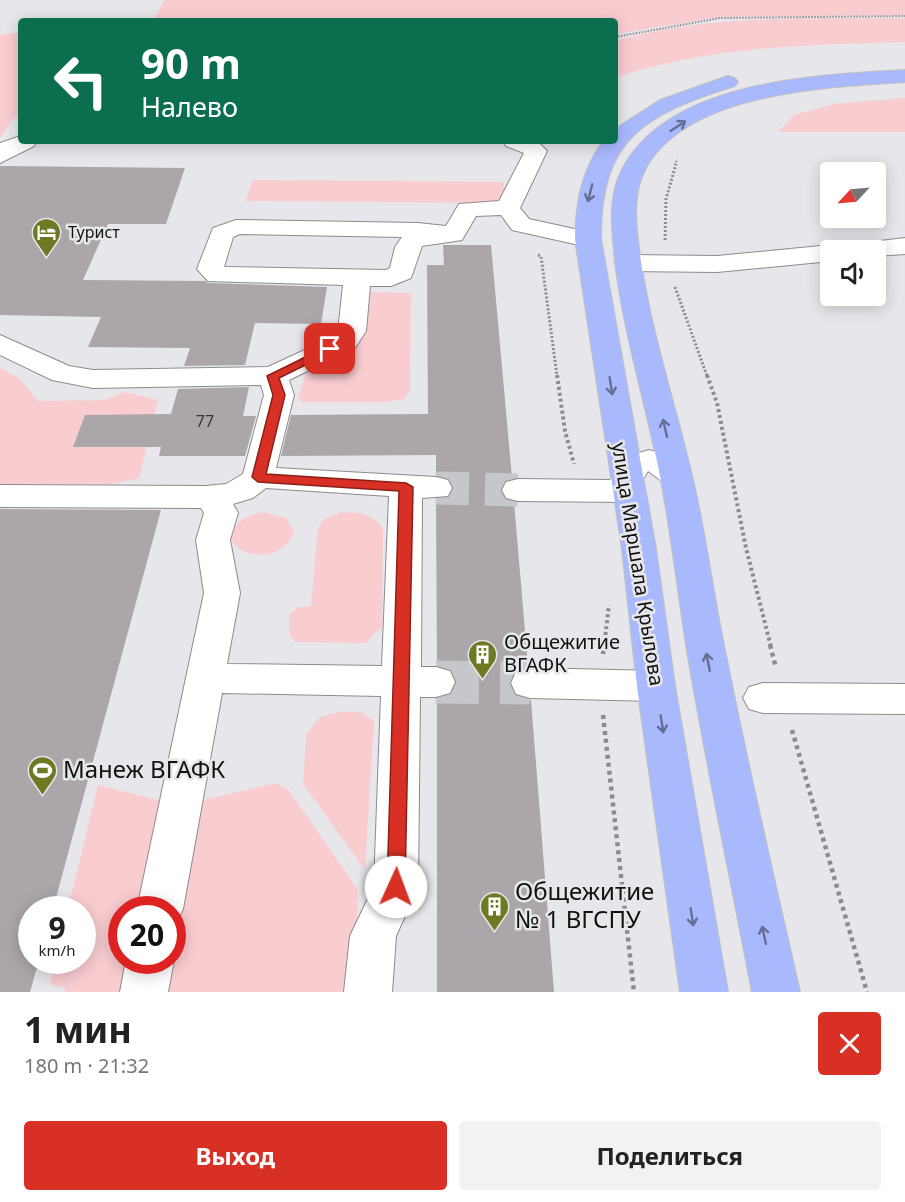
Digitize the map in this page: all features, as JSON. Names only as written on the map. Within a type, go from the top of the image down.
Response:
[{"type":"main road","name":"улица Маршала Крылова","points":[[704,992],[657,686],[639,549],[588,239],[588,203],[598,162],[621,149],[647,115],[680,96],[747,77],[825,67],[905,63]]},
{"type":"main road","points":[[776,992],[708,662],[676,478],[628,263],[621,149],[651,145],[679,124],[710,108],[766,90],[842,80],[905,76]]},
{"type":"street","points":[[0,156],[8,148],[18,144]]},
{"type":"street","points":[[508,208],[536,151],[527,144]]},
{"type":"street","points":[[453,235],[468,209],[508,208]]},
{"type":"street","points":[[508,208],[521,225],[588,239]]},
{"type":"street","points":[[236,228],[418,230],[453,235],[414,239],[408,247],[402,272],[391,278],[217,275],[210,269],[222,233],[236,228]]},
{"type":"street","points":[[886,248],[905,246]]},
{"type":"street","points":[[628,263],[717,264],[820,254]]},
{"type":"street","points":[[0,344],[62,374],[93,379],[273,376],[345,342],[352,331],[357,278]]},
{"type":"street","points":[[0,496],[206,497],[242,491],[251,486],[258,477],[279,395],[273,376]]},
{"type":"street","points":[[518,490],[582,490],[627,485],[637,461],[650,460],[663,463],[676,478]]},
{"type":"street","points":[[258,477],[421,488],[419,681],[396,887],[373,936],[368,992]]},
{"type":"street","points":[[163,896],[222,593],[213,540],[221,513],[215,501],[206,497]]},
{"type":"street","points":[[205,678],[419,681]]},
{"type":"street","points":[[530,683],[657,686]]},
{"type":"street","points":[[773,699],[905,699]]},
{"type":"street","points":[[144,992],[147,974]]},
{"type":"path","points":[[618,36],[720,18],[905,16]]},
{"type":"path","points":[[677,156],[666,199],[664,264],[681,299],[717,403],[773,699],[867,992]]},
{"type":"path","points":[[531,252],[541,256],[565,431],[582,490]]},
{"type":"path","points":[[610,594],[600,685],[634,992]]},
{"type":"shaded area","points":[[164,0],[905,0],[905,15],[720,17],[618,34],[618,18],[155,18]]},
{"type":"shaded area","points":[[905,18],[905,42],[795,46],[722,53],[650,67],[618,77],[618,40],[686,26],[795,19]]},
{"type":"shaded area","points":[[18,32],[18,118],[14,118],[0,138],[0,35]]},
{"type":"shaded area","points":[[905,98],[905,132],[778,132],[794,115],[834,104]]},
{"type":"shaded area","points":[[252,180],[504,182],[505,203],[246,201]]},
{"type":"shaded area","points":[[366,292],[411,293],[410,389],[404,399],[387,402],[304,402],[298,399],[305,375],[344,349]]},
{"type":"shaded area","points":[[0,368],[20,379],[38,401],[105,400],[124,392],[158,400],[139,478],[112,484],[0,484]]},
{"type":"shaded area","points":[[263,512],[286,518],[294,531],[290,540],[275,552],[255,555],[245,552],[231,539],[232,533],[242,520]]},
{"type":"shaded area","points":[[341,512],[370,517],[383,529],[382,626],[366,643],[295,642],[289,633],[289,614],[299,607],[311,606],[318,529],[323,520]]},
{"type":"shaded area","points":[[340,712],[360,712],[374,721],[365,870],[303,784],[306,735],[320,717]]},
{"type":"shaded area","points":[[276,783],[288,789],[358,890],[354,992],[160,992],[167,974],[186,974],[186,896],[180,896],[199,801]]},
{"type":"shaded area","points":[[98,785],[162,801],[144,896],[108,896],[108,974],[129,974],[126,992],[65,992],[65,988],[50,984],[52,974],[96,974],[96,896],[71,896]]},
{"type":"building","name":"Турист","points":[[0,166],[185,168],[166,224],[108,224],[83,280],[205,281],[208,283],[327,287],[321,324],[255,323],[245,365],[184,366],[190,348],[88,347],[101,317],[0,315]]},
{"type":"building","name":"Общежитие ВГАФК","points":[[443,245],[491,245],[512,478],[504,481],[500,491],[504,499],[514,502],[528,666],[514,671],[509,684],[515,696],[531,700],[554,992],[437,992],[437,699],[452,694],[457,681],[451,669],[437,665],[436,499],[450,497],[454,489],[450,479],[436,475],[436,455],[281,456],[291,415],[428,414],[427,265],[444,265]]},
{"type":"building","points":[[249,387],[243,416],[256,416],[245,456],[159,456],[161,447],[73,447],[85,415],[171,414],[178,389]]},
{"type":"building","name":"Манеж ВГАФК","points":[[0,509],[161,510],[57,896],[18,896],[18,974],[35,974],[30,992],[0,992]]},
{"type":"tunnel","points":[[436,488],[518,490]]},
{"type":"tunnel","points":[[436,682],[530,683]]},
{"type":"place","name":"Турист","points":[[47,258]]},
{"type":"place","name":"Общежитие ВГАФК","points":[[483,680]]},
{"type":"place","name":"Манеж ВГАФК","points":[[42,796]]},
{"type":"place","name":"Общежитие № 1 ВГСПУ","points":[[494,932]]},
{"type":"route","points":[[330,349],[273,376],[279,395],[258,477],[406,487],[396,887]]}]
